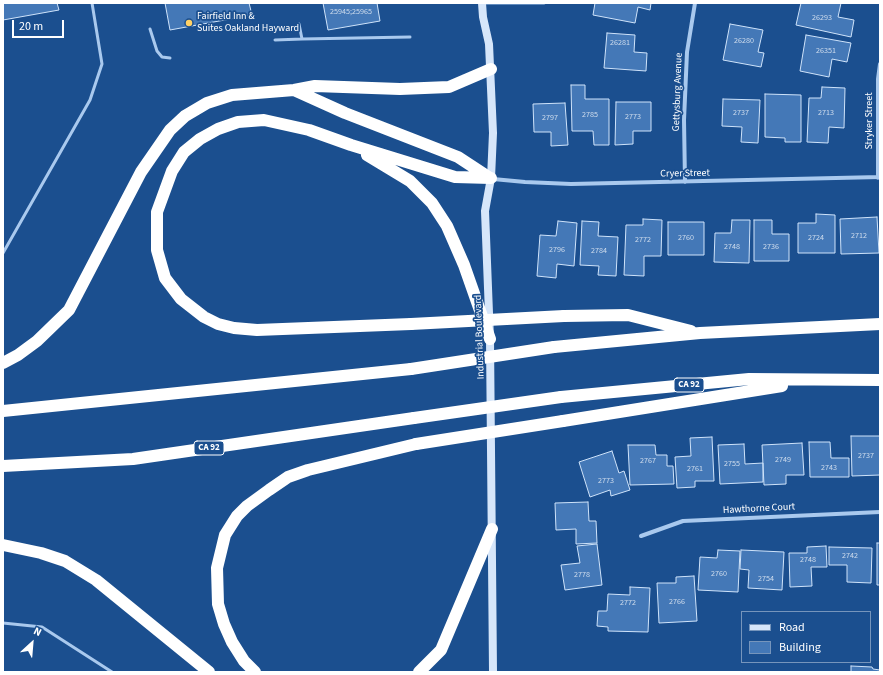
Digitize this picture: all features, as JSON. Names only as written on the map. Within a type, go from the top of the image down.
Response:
[{"type":"highway","points":[[3,363],[18,355],[37,341],[69,310],[141,172],[170,130],[185,116],[207,103],[232,95],[294,90],[315,86],[400,90],[449,87],[491,69]]},
{"type":"highway","points":[[294,90],[345,113],[458,157],[491,178]]},
{"type":"highway","points":[[491,178],[455,177],[284,123],[264,120],[238,122],[218,129],[184,152],[172,171],[156,212],[157,250],[165,278],[181,299],[204,317],[218,324],[234,328],[263,330],[564,316],[628,315],[700,333]]},
{"type":"highway","points":[[351,145],[410,181],[432,203],[447,226],[464,265],[490,339]]},
{"type":"highway","points":[[3,411],[411,369],[554,347],[700,333],[880,324]]},
{"type":"highway","name":"CA 92","points":[[3,466],[133,460],[561,397],[749,379],[880,380]]},
{"type":"highway","points":[[255,672],[244,661],[232,642],[224,624],[218,604],[217,568],[225,535],[237,516],[263,494],[288,477],[308,470],[416,444],[817,380]]},
{"type":"highway","points":[[419,672],[441,650],[492,529]]},
{"type":"highway","points":[[3,545],[41,553],[59,559],[96,580],[209,672]]},
{"type":"main road","name":"Industrial Boulevard","points":[[482,3],[483,17],[489,44],[493,133],[491,178],[485,211],[492,445],[493,672]]},
{"type":"street","name":"Gettysburg Avenue","points":[[685,182],[684,120],[687,52],[695,3]]},
{"type":"street","name":"Stryker Street","points":[[879,178],[878,79],[880,64]]},
{"type":"street","name":"Cryer Street","points":[[491,178],[525,182],[571,184],[879,178]]},
{"type":"street","name":"Hawthorne Court","points":[[641,536],[683,521],[880,512]]},
{"type":"lane","points":[[3,253],[90,100],[102,64],[92,3]]},
{"type":"lane","points":[[482,3],[544,3]]},
{"type":"lane","points":[[299,24],[302,39]]},
{"type":"lane","points":[[150,29],[157,51],[162,57],[170,58]]},
{"type":"lane","points":[[275,40],[410,37]]},
{"type":"lane","points":[[3,623],[42,627],[112,672]]},
{"type":"building","points":[[3,3],[57,3],[59,10],[3,20]]},
{"type":"building","name":"Fairfield Inn & Suites Oakland Hayward","points":[[165,3],[249,3],[252,15],[170,30]]},
{"type":"building","points":[[323,3],[377,3],[380,21],[328,30]]},
{"type":"building","points":[[595,3],[651,3],[650,10],[638,7],[635,23],[593,15]]},
{"type":"building","points":[[801,3],[841,3],[838,17],[854,20],[851,37],[796,25]]},
{"type":"building","points":[[730,24],[763,30],[758,52],[764,53],[761,67],[723,60]]},
{"type":"building","points":[[607,33],[635,35],[634,52],[647,53],[646,71],[604,68]]},
{"type":"building","points":[[806,35],[851,43],[847,62],[832,59],[829,77],[800,71]]},
{"type":"building","points":[[571,85],[585,85],[585,99],[609,99],[609,145],[594,145],[593,131],[572,131]]},
{"type":"building","points":[[822,87],[845,88],[844,128],[829,127],[828,143],[807,142],[809,98],[821,98]]},
{"type":"building","points":[[765,94],[801,95],[801,142],[785,142],[785,138],[765,137]]},
{"type":"building","points":[[723,99],[760,100],[758,143],[741,142],[742,127],[722,126]]},
{"type":"building","points":[[616,102],[651,102],[651,131],[633,131],[633,144],[615,145]]},
{"type":"building","points":[[565,103],[568,145],[551,146],[551,132],[534,132],[533,104]]},
{"type":"building","points":[[816,214],[835,215],[835,253],[798,253],[798,223],[816,223]]},
{"type":"building","points":[[877,217],[879,253],[841,254],[840,219]]},
{"type":"building","points":[[643,219],[662,220],[661,256],[644,256],[644,276],[624,275],[626,225],[643,225]]},
{"type":"building","points":[[732,220],[750,220],[749,263],[714,262],[715,233],[731,233]]},
{"type":"building","points":[[754,220],[772,220],[772,234],[789,234],[789,261],[754,261]]},
{"type":"building","points":[[558,221],[577,223],[574,266],[557,264],[556,278],[537,276],[540,235],[556,236]]},
{"type":"building","points":[[582,221],[599,222],[598,236],[618,237],[616,276],[598,275],[599,266],[580,265]]},
{"type":"building","points":[[668,222],[704,222],[704,255],[668,255]]},
{"type":"building","points":[[851,436],[880,436],[880,475],[852,476]]},
{"type":"building","points":[[712,437],[714,481],[695,481],[695,487],[677,488],[675,457],[691,456],[690,438]]},
{"type":"building","points":[[809,442],[830,442],[831,458],[849,458],[849,477],[810,477]]},
{"type":"building","points":[[802,443],[804,475],[786,475],[786,484],[764,485],[762,445]]},
{"type":"building","points":[[744,444],[745,464],[763,463],[763,482],[720,484],[718,445]]},
{"type":"building","points":[[628,445],[655,445],[656,455],[667,455],[667,466],[673,466],[674,484],[630,485]]},
{"type":"building","points":[[612,451],[619,473],[624,471],[630,490],[611,496],[610,490],[590,497],[579,462]]},
{"type":"building","points":[[588,502],[589,521],[596,521],[597,543],[576,544],[576,529],[556,530],[555,503]]},
{"type":"building","points":[[877,543],[880,543],[880,585],[877,585]]},
{"type":"building","points":[[597,544],[602,585],[565,590],[561,565],[580,563],[577,546]]},
{"type":"building","points":[[826,546],[827,567],[811,567],[812,586],[790,587],[789,553],[807,553],[807,547]]},
{"type":"building","points":[[829,547],[872,548],[871,583],[847,582],[847,565],[829,565]]},
{"type":"building","points":[[718,550],[740,551],[738,592],[698,590],[700,557],[717,558]]},
{"type":"building","points":[[741,550],[784,552],[782,590],[748,588],[749,570],[740,569]]},
{"type":"building","points":[[694,576],[697,621],[659,623],[657,583],[676,583],[676,577]]},
{"type":"building","points":[[630,587],[650,588],[648,632],[608,631],[608,627],[597,626],[598,611],[607,611],[608,594],[630,595]]},
{"type":"building","points":[[851,666],[872,667],[873,669],[880,670],[880,672],[851,672]]},
{"type":"place","name":"Fairfield Inn & Suites Oakland Hayward","points":[[189,23]]}]
